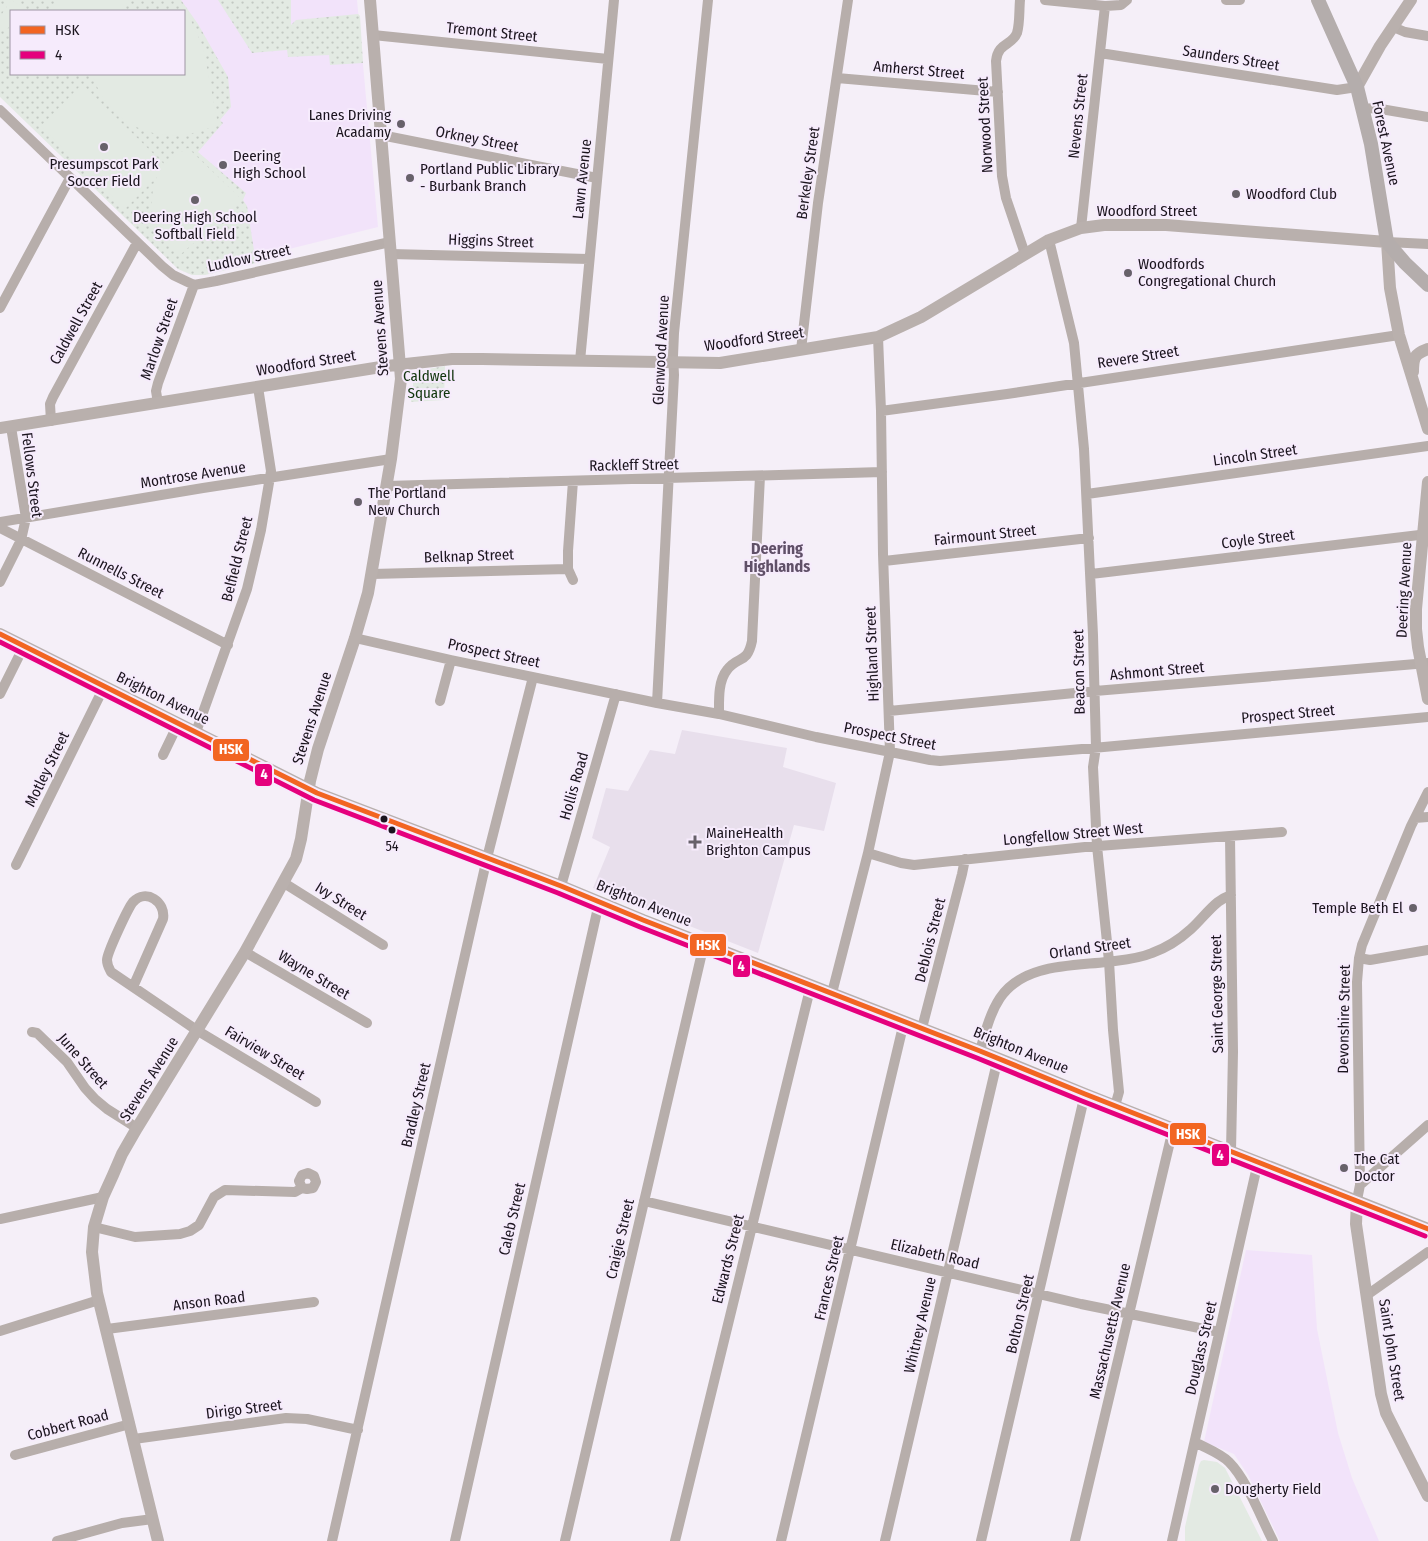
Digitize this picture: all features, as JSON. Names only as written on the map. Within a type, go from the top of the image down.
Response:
[{"type":"highway","name":"Forest Avenue","points":[[1318,0],[1357,87],[1376,171],[1387,242]]},
{"type":"highway","points":[[1387,242],[1428,285]]},
{"type":"main road","name":"Stevens Avenue","points":[[158,1541],[99,1300],[92,1252],[94,1227],[103,1197],[122,1154],[246,952],[296,859],[301,839],[308,789],[318,749],[355,638],[372,574],[400,396],[400,365],[370,0]]},
{"type":"main road","points":[[1357,87],[1380,46],[1411,0]]},
{"type":"main road","name":"Woodford Street","points":[[5,428],[400,365],[482,359],[720,363],[878,337],[922,316],[1049,240],[1081,228],[1104,225],[1166,225],[1387,242]]},
{"type":"main road","points":[[1387,242],[1390,288],[1400,339],[1428,429]]},
{"type":"main road","points":[[1413,380],[1415,356],[1424,351]]},
{"type":"main road","name":"Deering Avenue","points":[[1428,482],[1426,534],[1416,609],[1416,630],[1425,664],[1428,699]]},
{"type":"main road","name":"Brighton Avenue","points":[[0,634],[308,789],[561,886],[599,903],[922,1028],[1428,1229]]},
{"type":"main road","name":"Saint John Street","points":[[1357,1200],[1356,1224],[1378,1379],[1386,1412],[1428,1496]]},
{"type":"street","name":"Lawn Avenue","points":[[580,361],[614,0]]},
{"type":"street","name":"Glenwood Avenue","points":[[657,703],[674,375],[674,333],[708,0]]},
{"type":"street","name":"Berkeley Street","points":[[801,350],[818,203],[848,0]]},
{"type":"street","name":"Norwood Street","points":[[1020,0],[1017,33],[997,53],[1002,176],[1006,198],[1025,254]]},
{"type":"street","points":[[1044,0],[1105,6],[1121,5],[1127,0]]},
{"type":"street","points":[[1226,0],[1240,0]]},
{"type":"street","name":"Nevens Street","points":[[1081,228],[1105,6]]},
{"type":"street","points":[[1393,27],[1405,32],[1428,36]]},
{"type":"street","name":"Tremont Street","points":[[373,35],[608,59]]},
{"type":"street","name":"Saunders Street","points":[[1100,53],[1337,90],[1357,87]]},
{"type":"street","name":"Amherst Street","points":[[837,78],[998,92]]},
{"type":"street","points":[[1363,109],[1378,108],[1428,117]]},
{"type":"street","name":"Ludlow Street","points":[[1,115],[173,275],[194,285],[391,248]]},
{"type":"street","name":"Orkney Street","points":[[381,136],[597,178]]},
{"type":"street","points":[[0,308],[70,178]]},
{"type":"street","name":"Beacon Street","points":[[1049,240],[1070,322],[1079,382],[1091,574],[1095,691],[1096,747],[1093,767],[1096,846],[1119,1092],[1115,1106]]},
{"type":"street","name":"Woodford Street","points":[[1387,242],[1428,244]]},
{"type":"street","name":"Caldwell Street","points":[[51,421],[50,404],[52,397],[137,243]]},
{"type":"street","name":"Higgins Street","points":[[391,248],[589,259]]},
{"type":"street","name":"Marlow Street","points":[[158,403],[156,391],[158,382],[194,285]]},
{"type":"street","name":"Highland Street","points":[[832,993],[868,853],[890,752],[878,337]]},
{"type":"street","points":[[1400,339],[1414,351],[1424,351]]},
{"type":"street","name":"Revere Street","points":[[881,411],[1079,382],[1400,339]]},
{"type":"street","name":"Belfield Street","points":[[196,732],[247,589],[271,477],[258,387]]},
{"type":"street","name":"Fellows Street","points":[[0,582],[21,540],[26,518],[5,428]]},
{"type":"street","name":"Lincoln Street","points":[[1087,494],[1428,446]]},
{"type":"street","name":"Montrose Avenue","points":[[0,522],[390,459]]},
{"type":"street","name":"Rackleff Street","points":[[386,486],[882,472]]},
{"type":"street","points":[[719,714],[722,679],[727,669],[745,658],[750,652],[752,641],[760,476]]},
{"type":"street","points":[[573,481],[568,544],[568,568],[573,580]]},
{"type":"street","name":"Runnells Street","points":[[0,528],[228,645]]},
{"type":"street","name":"Coyle Street","points":[[1091,574],[1426,534]]},
{"type":"street","name":"Fairmount Street","points":[[884,561],[1089,538]]},
{"type":"street","name":"Belknap Street","points":[[372,574],[568,568]]},
{"type":"street","name":"Prospect Street","points":[[355,638],[451,660],[719,714],[816,737],[940,761],[1428,717]]},
{"type":"street","points":[[0,694],[24,646]]},
{"type":"street","points":[[440,701],[451,660]]},
{"type":"street","name":"Ashmont Street","points":[[889,711],[1095,691],[1425,664]]},
{"type":"street","name":"Bradley Street","points":[[332,1541],[487,858],[533,677]]},
{"type":"street","name":"Motley Street","points":[[16,865],[104,687]]},
{"type":"street","name":"Hollis Road","points":[[561,886],[616,694]]},
{"type":"street","points":[[163,755],[178,724]]},
{"type":"street","name":"Devonshire Street","points":[[1357,1200],[1360,1185],[1359,958],[1362,945],[1415,818],[1428,792]]},
{"type":"street","points":[[1415,818],[1428,817]]},
{"type":"street","name":"Longfellow Street West","points":[[868,853],[914,865],[1096,846],[1282,832]]},
{"type":"street","name":"Saint George Street","points":[[1230,837],[1233,1052],[1231,1151]]},
{"type":"street","name":"Deblois Street","points":[[922,1028],[965,859]]},
{"type":"street","name":"Ivy Street","points":[[284,883],[383,945]]},
{"type":"street","name":"Orland Street","points":[[980,1051],[999,999],[1009,986],[1021,978],[1034,972],[1048,969],[1151,954],[1164,948],[1189,931],[1217,903],[1230,895]]},
{"type":"street","name":"Fairview Street","points":[[133,987],[164,916],[164,910],[154,898],[140,898],[130,905],[108,958],[111,972],[133,987],[198,1031],[316,1102]]},
{"type":"street","name":"Caleb Street","points":[[455,1541],[599,903]]},
{"type":"street","name":"Craigie Street","points":[[565,1541],[704,944]]},
{"type":"street","points":[[1359,958],[1370,960],[1428,950]]},
{"type":"street","name":"Wayne Street","points":[[246,952],[367,1024]]},
{"type":"street","name":"Edwards Street","points":[[675,1541],[810,985]]},
{"type":"street","name":"Frances Street","points":[[781,1541],[904,1022]]},
{"type":"street","name":"June Street","points":[[32,1032],[37,1033],[67,1062],[95,1099],[137,1128]]},
{"type":"street","name":"Whitney Avenue","points":[[886,1541],[998,1058]]},
{"type":"street","name":"Bolton Street","points":[[982,1541],[1085,1094]]},
{"type":"street","points":[[1360,1185],[1428,1125]]},
{"type":"street","name":"Massachusetts Avenue","points":[[1075,1541],[1174,1129]]},
{"type":"street","name":"Douglass Street","points":[[1172,1541],[1258,1162]]},
{"type":"street","points":[[94,1227],[135,1237],[180,1234],[190,1231],[199,1225],[214,1197],[226,1190],[296,1192],[302,1188]]},
{"type":"street","points":[[0,1218],[103,1197]]},
{"type":"street","name":"Elizabeth Road","points":[[644,1201],[1040,1294],[1220,1332]]},
{"type":"street","points":[[1367,1295],[1428,1252]]},
{"type":"street","points":[[0,1331],[99,1300]]},
{"type":"street","name":"Anson Road","points":[[107,1329],[314,1302]]},
{"type":"street","name":"Dirigo Street","points":[[134,1439],[286,1418],[307,1419],[358,1430]]},
{"type":"street","name":"Cobbert Road","points":[[14,1455],[130,1424]]},
{"type":"street","points":[[1195,1442],[1228,1460],[1246,1488],[1273,1541]]},
{"type":"street","points":[[57,1541],[122,1522],[153,1519]]},
{"type":"shaded area","name":"Deering High School","points":[[0,0],[357,0],[378,227],[188,274],[0,96]]},
{"type":"shaded area","name":"MaineHealth Brighton Campus","points":[[682,730],[787,748],[783,767],[836,783],[824,831],[794,825],[758,953],[593,888],[610,847],[592,838],[606,788],[628,791],[650,750],[675,754]]},
{"type":"shaded area","points":[[1246,1250],[1312,1255],[1317,1329],[1338,1433],[1352,1478],[1379,1541],[1280,1541],[1248,1475],[1234,1454],[1204,1442]]},
{"type":"green space","points":[[0,0],[181,0],[198,24],[228,77],[231,107],[220,120],[223,123],[198,152],[246,193],[243,200],[247,206],[256,263],[205,275],[192,275],[178,269],[0,97]]},
{"type":"green space","points":[[11,0],[22,6],[20,10],[10,10],[10,25],[7,30],[0,26],[0,17]]},
{"type":"green space","points":[[57,0],[129,0],[121,10],[49,10]]},
{"type":"green space","points":[[218,0],[291,0],[291,25],[296,20],[358,14],[360,16],[363,63],[330,65],[329,55],[288,57],[287,50],[252,53]]},
{"type":"green space","points":[[185,12],[188,14],[203,47],[218,124],[199,132],[179,135],[160,134],[143,130],[126,121],[112,109],[100,93],[92,75],[185,75]]},
{"type":"green space","points":[[82,84],[165,165],[176,155],[188,148],[239,197],[240,203],[181,254],[171,247],[158,229],[152,210],[153,188],[157,177],[125,209],[41,126]]},
{"type":"green space","name":"Caldwell Square","points":[[445,366],[444,400],[411,402],[413,384],[418,375],[427,370]]},
{"type":"green space","name":"Dougherty Field","points":[[1204,1460],[1217,1462],[1225,1468],[1262,1541],[1185,1541],[1185,1527],[1199,1465]]},
{"type":"transit line","name":"HSK","points":[[0,634],[317,793],[561,886],[1428,1229]]},
{"type":"transit line","name":"4","points":[[0,642],[314,800],[558,893],[1425,1236]]},
{"type":"place","name":"Lanes Driving Acadamy","points":[[401,124]]},
{"type":"place","name":"Presumpscot Park Soccer Field","points":[[104,147]]},
{"type":"place","name":"Deering High School","points":[[223,165]]},
{"type":"place","name":"Portland Public Library - Burbank Branch","points":[[410,178]]},
{"type":"place","name":"Woodford Club","points":[[1236,194]]},
{"type":"place","name":"Deering High School Softball Field","points":[[195,200]]},
{"type":"place","name":"Woodfords Congregational Church","points":[[1128,273]]},
{"type":"place","name":"The Portland New Church","points":[[358,502]]},
{"type":"place","name":"54","points":[[392,830]]},
{"type":"place","name":"MaineHealth Brighton Campus","points":[[695,842]]},
{"type":"place","name":"Temple Beth El","points":[[1413,908]]},
{"type":"place","name":"The Cat Doctor","points":[[1344,1168]]},
{"type":"place","name":"Dougherty Field","points":[[1215,1489]]},
{"type":"district","name":"Deering Highlands","points":[[777,557]]}]
